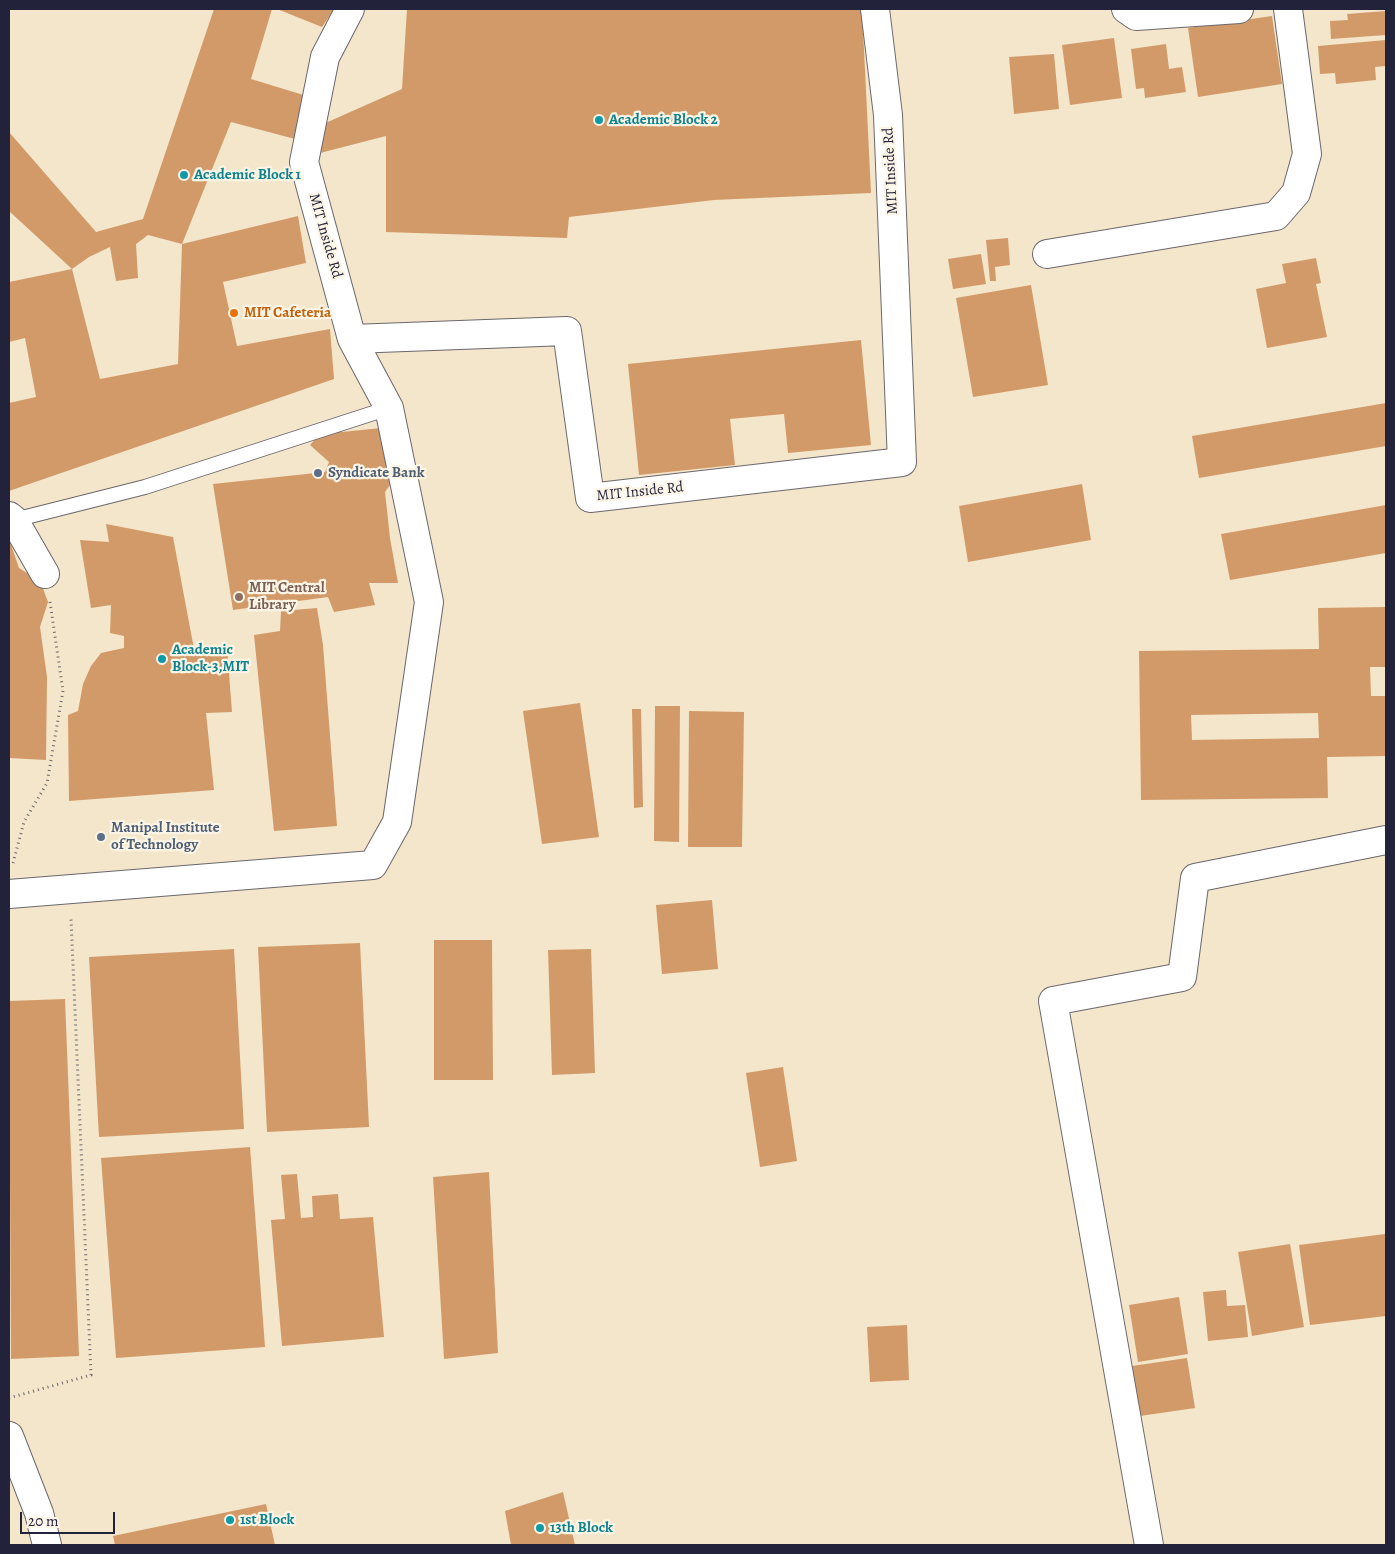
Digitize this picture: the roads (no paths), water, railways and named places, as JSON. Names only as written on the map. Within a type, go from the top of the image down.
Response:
[{"type":"street","name":"MIT Inside Rd","points":[[350,9],[325,57],[304,162],[352,339],[567,331],[590,498],[902,462],[888,115],[875,9]]},
{"type":"street","points":[[1126,9],[1136,16],[1239,9]]},
{"type":"street","points":[[1047,254],[1276,216],[1296,193],[1307,154],[1288,9]]},
{"type":"street","points":[[10,881],[70,889],[373,865],[398,822],[430,602],[389,408],[352,339]]},
{"type":"street","points":[[11,518],[45,574]]},
{"type":"street","points":[[1150,1545],[1053,1001],[1182,977],[1195,878],[1386,840]]},
{"type":"street","points":[[9,1436],[39,1513],[47,1545]]},
{"type":"lane","points":[[11,518],[145,487],[389,408]]},
{"type":"place","name":"Academic Block 2","points":[[599,120]]},
{"type":"place","name":"Academic Block 1","points":[[184,175]]},
{"type":"place","name":"MIT Cafeteria","points":[[234,313]]},
{"type":"place","name":"Syndicate Bank","points":[[318,473]]},
{"type":"place","name":"MIT Central Library","points":[[239,597]]},
{"type":"place","name":"Academic Block-3,MIT","points":[[162,659]]},
{"type":"place","name":"Manipal Institute of Technology","points":[[101,837]]},
{"type":"place","name":"1st Block","points":[[230,1520]]},
{"type":"place","name":"13th Block","points":[[540,1528]]}]
